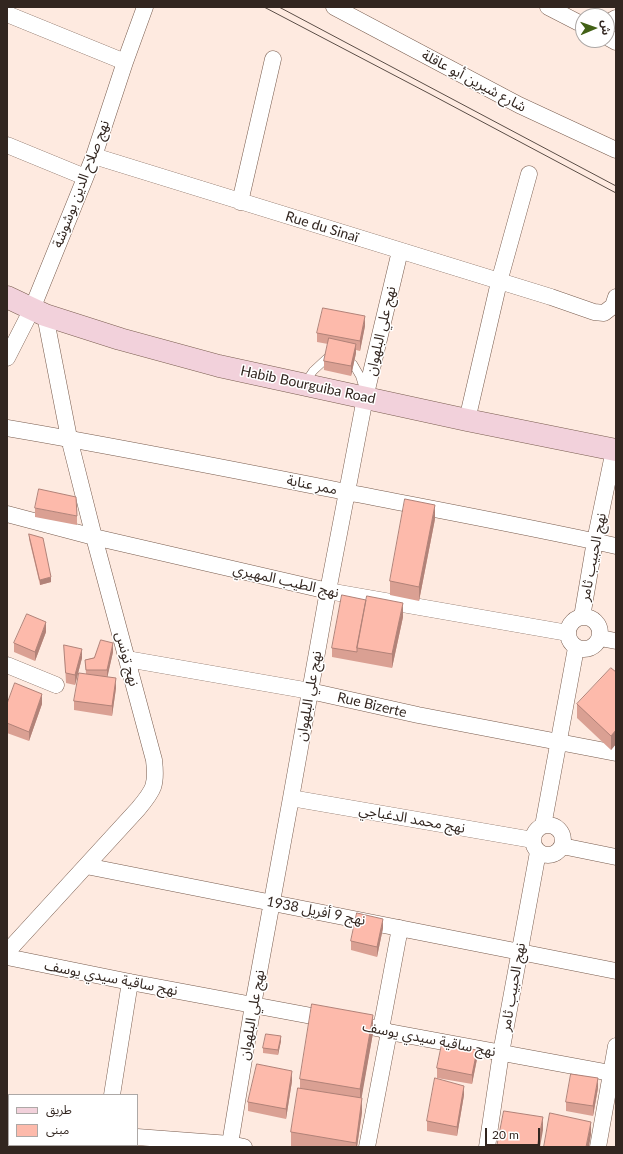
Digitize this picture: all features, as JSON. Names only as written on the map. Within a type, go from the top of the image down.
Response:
[{"type":"main road","name":"Habib Bourguiba Road","points":[[7,297],[38,312],[120,339],[219,366],[467,420],[615,450]]},
{"type":"street","name":"نهج صلاح الدين بوشوشة","points":[[7,358],[38,312],[85,177],[94,156],[125,62],[146,7]]},
{"type":"street","name":"شارع شيرين أبو عاقلة","points":[[334,7],[519,105],[616,150]]},
{"type":"street","points":[[548,7],[575,21]]},
{"type":"street","points":[[7,14],[125,62]]},
{"type":"street","points":[[240,202],[273,59]]},
{"type":"street","points":[[7,145],[85,177]]},
{"type":"street","name":"Rue du Sinaï","points":[[94,156],[551,297],[594,312],[604,313],[613,306],[616,297]]},
{"type":"street","points":[[467,420],[499,282],[529,174]]},
{"type":"street","name":"نهج علي البلهوان","points":[[237,1145],[253,1005],[328,591],[365,398],[400,251]]},
{"type":"street","name":"نهج تونس","points":[[7,952],[149,795],[155,784],[156,772],[94,536],[38,312]]},
{"type":"street","name":"ممر عنابة","points":[[7,428],[69,438],[348,492],[616,546]]},
{"type":"street","name":"نهج الحبيب ثامر","points":[[582,617],[615,450]]},
{"type":"street","name":"نهج الطيب المهيري","points":[[7,514],[328,591],[568,633]]},
{"type":"street","points":[[582,617],[592,619],[599,628],[600,633],[600,638],[596,645],[590,649],[583,650],[576,648],[570,642],[568,633],[570,625],[573,621],[582,617]]},
{"type":"street","points":[[600,638],[616,641]]},
{"type":"street","points":[[543,826],[576,648]]},
{"type":"street","name":"Rue Bizerte","points":[[127,659],[310,691],[418,715],[616,753]]},
{"type":"street","points":[[7,666],[56,685]]},
{"type":"street","name":"نهج محمد الدغباجي","points":[[291,798],[535,846]]},
{"type":"street","points":[[543,826],[554,826],[562,835],[562,846],[558,852],[551,855],[544,855],[535,846],[536,832],[543,826]]},
{"type":"street","name":"نهج الحبيب ثامر","points":[[487,1147],[535,846]]},
{"type":"street","points":[[562,846],[616,857]]},
{"type":"street","name":"نهج 9 أفريل 1938","points":[[86,866],[616,971]]},
{"type":"street","points":[[367,1147],[400,928]]},
{"type":"street","name":"نهج ساقية سيدي يوسف","points":[[7,957],[385,1031],[614,1073]]},
{"type":"street","points":[[112,1094],[130,982]]},
{"type":"street","points":[[598,1147],[614,1073],[616,1046]]},
{"type":"street","points":[[138,1137],[237,1145]]},
{"type":"lane","points":[[304,385],[313,371],[326,358]]},
{"type":"lane","points":[[353,364],[360,376],[365,398]]},
{"type":"building","points":[[323,308],[365,316],[360,341],[317,333]]},
{"type":"building","points":[[329,338],[356,344],[351,366],[324,361]]},
{"type":"building","points":[[39,489],[76,497],[77,516],[35,508]]},
{"type":"building","points":[[405,499],[435,505],[419,587],[390,581]]},
{"type":"building","points":[[29,534],[43,538],[51,577],[40,580]]},
{"type":"building","points":[[342,595],[366,600],[357,652],[332,648]]},
{"type":"building","points":[[367,596],[403,603],[392,654],[357,648]]},
{"type":"building","points":[[27,614],[46,622],[35,652],[14,643]]},
{"type":"building","points":[[101,640],[113,643],[107,670],[86,670],[85,660],[94,658]]},
{"type":"building","points":[[64,645],[82,649],[75,675],[66,673]]},
{"type":"building","points":[[611,668],[616,672],[616,730],[611,736],[577,704]]},
{"type":"building","points":[[79,673],[116,678],[112,706],[74,701]]},
{"type":"building","points":[[15,683],[42,694],[29,732],[7,723],[7,704]]},
{"type":"building","points":[[357,913],[383,919],[377,947],[351,941]]},
{"type":"building","points":[[312,1004],[373,1015],[360,1089],[300,1079]]},
{"type":"building","points":[[266,1034],[281,1036],[278,1050],[263,1048]]},
{"type":"building","points":[[442,1044],[477,1050],[472,1075],[437,1068]]},
{"type":"building","points":[[257,1064],[292,1071],[286,1109],[248,1102]]},
{"type":"building","points":[[571,1074],[598,1078],[593,1106],[566,1102]]},
{"type":"building","points":[[435,1078],[464,1086],[457,1127],[427,1121]]},
{"type":"building","points":[[298,1088],[362,1098],[356,1143],[291,1132]]},
{"type":"building","points":[[504,1111],[543,1117],[537,1147],[497,1147]]},
{"type":"building","points":[[550,1113],[591,1122],[586,1147],[544,1147]]},
{"type":"tram line","points":[[264,7],[616,193]]},
{"type":"tram line","points":[[279,7],[616,186]]}]
